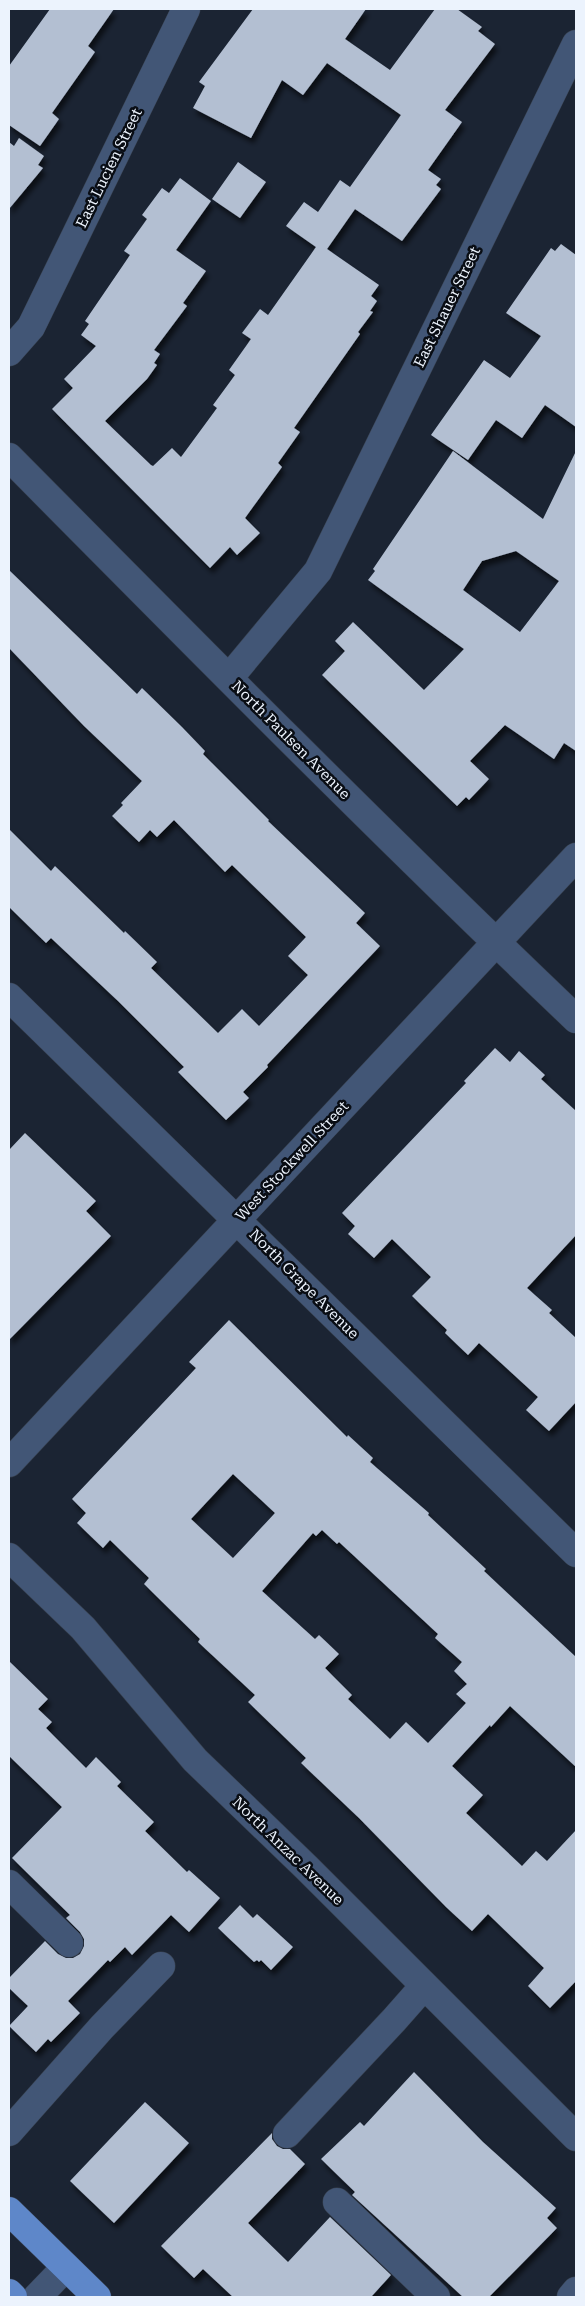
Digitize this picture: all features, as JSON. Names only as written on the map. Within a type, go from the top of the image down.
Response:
[{"type":"main road","points":[[9,2211],[97,2297]]},
{"type":"main road","points":[[9,2293],[13,2297]]},
{"type":"street","name":"East Lucien Street","points":[[9,352],[31,327],[186,9]]},
{"type":"street","name":"East Shauer Street","points":[[228,678],[318,571],[576,44]]},
{"type":"street","name":"North Paulsen Avenue","points":[[9,457],[228,678],[576,1019]]},
{"type":"street","name":"West Stockwell Street","points":[[9,1463],[576,858]]},
{"type":"street","name":"North Grape Avenue","points":[[9,997],[238,1219],[576,1552]]},
{"type":"street","name":"North Anzac Avenue","points":[[9,1557],[83,1628],[195,1760],[576,2137]]},
{"type":"street","points":[[9,1884],[69,1943]]},
{"type":"street","points":[[9,2132],[102,2027],[161,1966]]},
{"type":"street","points":[[287,2134],[424,1986]]},
{"type":"street","points":[[337,2202],[436,2297]]},
{"type":"street","points":[[37,2297],[66,2267]]},
{"type":"street","points":[[571,2297],[576,2291]]},
{"type":"building","points":[[50,9],[114,9],[88,46],[95,52],[52,113],[59,119],[40,146],[9,125],[9,66]]},
{"type":"building","points":[[253,9],[366,9],[345,39],[390,70],[435,9],[457,9],[482,27],[478,31],[495,44],[445,110],[462,122],[428,170],[441,179],[436,185],[441,189],[402,241],[355,209],[327,249],[379,285],[371,296],[377,301],[370,311],[373,312],[358,332],[360,334],[294,428],[300,432],[278,463],[282,467],[245,518],[260,533],[237,555],[230,547],[210,568],[52,409],[73,388],[64,379],[96,346],[81,335],[89,324],[85,321],[130,255],[124,251],[147,219],[142,215],[162,188],[169,193],[180,178],[211,201],[176,250],[206,271],[183,303],[187,306],[154,350],[160,354],[154,363],[157,365],[147,379],[105,421],[153,466],[172,448],[181,457],[217,408],[213,405],[235,375],[229,370],[251,339],[242,333],[260,309],[268,315],[316,247],[286,226],[304,202],[318,212],[340,180],[350,187],[401,115],[327,63],[303,95],[282,80],[251,138],[193,108],[205,86],[199,82]]},
{"type":"building","points":[[19,138],[44,156],[38,165],[43,168],[9,209],[9,142],[14,146]]},
{"type":"building","points":[[238,162],[266,182],[240,218],[212,199]]},
{"type":"building","points":[[561,244],[576,255],[576,427],[545,405],[522,438],[496,420],[468,460],[431,435],[484,360],[510,378],[541,336],[506,313],[551,248],[555,251]]},
{"type":"building","points":[[453,451],[543,519],[576,451],[576,751],[564,743],[554,759],[505,725],[470,761],[489,779],[469,800],[466,797],[457,806],[322,675],[345,651],[335,641],[353,622],[424,690],[464,649],[368,580],[375,571],[373,569]],"holes":[[[516,551],[559,581],[520,632],[463,590],[482,561]]]},
{"type":"building","points":[[9,570],[137,694],[142,688],[182,727],[205,751],[203,754],[268,821],[365,913],[356,923],[380,946],[243,1092],[249,1098],[226,1120],[178,1072],[184,1067],[118,1001],[51,938],[46,943],[9,907],[9,829],[51,871],[55,866],[157,962],[151,968],[218,1033],[242,1009],[259,1026],[308,975],[288,956],[306,937],[232,865],[225,872],[174,820],[157,837],[150,830],[139,842],[112,816],[123,805],[121,803],[142,781],[84,726],[9,648]]},
{"type":"building","points":[[495,1048],[510,1062],[519,1051],[545,1075],[541,1079],[576,1111],[576,1235],[527,1288],[552,1310],[549,1313],[576,1338],[576,1402],[549,1431],[526,1410],[538,1397],[479,1343],[468,1355],[445,1333],[447,1330],[412,1296],[431,1277],[392,1239],[374,1258],[348,1234],[355,1226],[342,1213],[466,1083],[464,1081]]},
{"type":"building","points":[[25,1133],[96,1201],[86,1211],[111,1236],[9,1340],[9,1150]]},
{"type":"building","points":[[229,1320],[347,1437],[348,1435],[373,1458],[370,1462],[429,1513],[428,1515],[486,1569],[484,1571],[576,1657],[576,1767],[510,1706],[452,1766],[483,1795],[466,1813],[522,1866],[536,1851],[547,1861],[576,1830],[576,1981],[550,2008],[528,1986],[544,1968],[488,1914],[472,1931],[446,1907],[359,1818],[301,1763],[306,1758],[248,1702],[255,1695],[198,1642],[200,1639],[144,1584],[149,1578],[110,1540],[103,1548],[77,1523],[86,1513],[72,1499],[196,1368],[189,1362]],"holes":[[[233,1474],[275,1513],[233,1558],[191,1519]],[[322,1530],[337,1544],[339,1542],[438,1634],[435,1638],[462,1662],[454,1671],[467,1684],[456,1694],[466,1703],[428,1743],[406,1722],[390,1739],[348,1699],[352,1695],[325,1668],[339,1654],[319,1635],[315,1639],[262,1591],[313,1533],[316,1536]]]},
{"type":"building","points":[[9,1661],[48,1699],[38,1709],[52,1722],[46,1728],[86,1768],[96,1757],[121,1782],[117,1786],[154,1822],[145,1831],[187,1872],[189,1870],[220,1898],[189,1932],[171,1915],[132,1955],[125,1947],[110,1962],[108,1960],[68,2001],[80,2013],[51,2042],[48,2039],[36,2052],[9,2026],[28,2006],[9,1988],[9,1978],[45,1941],[58,1954],[66,1958],[73,1958],[80,1954],[84,1946],[84,1939],[80,1932],[66,1918],[70,1915],[12,1858],[62,1807],[9,1756]]},
{"type":"building","points":[[240,1905],[253,1918],[257,1914],[293,1947],[271,1970],[261,1960],[254,1962],[218,1928]]},
{"type":"building","points":[[414,2072],[483,2142],[556,2208],[547,2218],[557,2228],[489,2297],[463,2297],[352,2195],[355,2192],[321,2159],[360,2122],[364,2126]]},
{"type":"building","points":[[145,2102],[189,2143],[114,2223],[70,2181]]},
{"type":"building","points":[[272,2133],[272,2139],[277,2146],[283,2149],[290,2149],[305,2164],[248,2223],[288,2262],[330,2217],[391,2275],[371,2297],[233,2297],[203,2269],[194,2278],[161,2246]]}]
